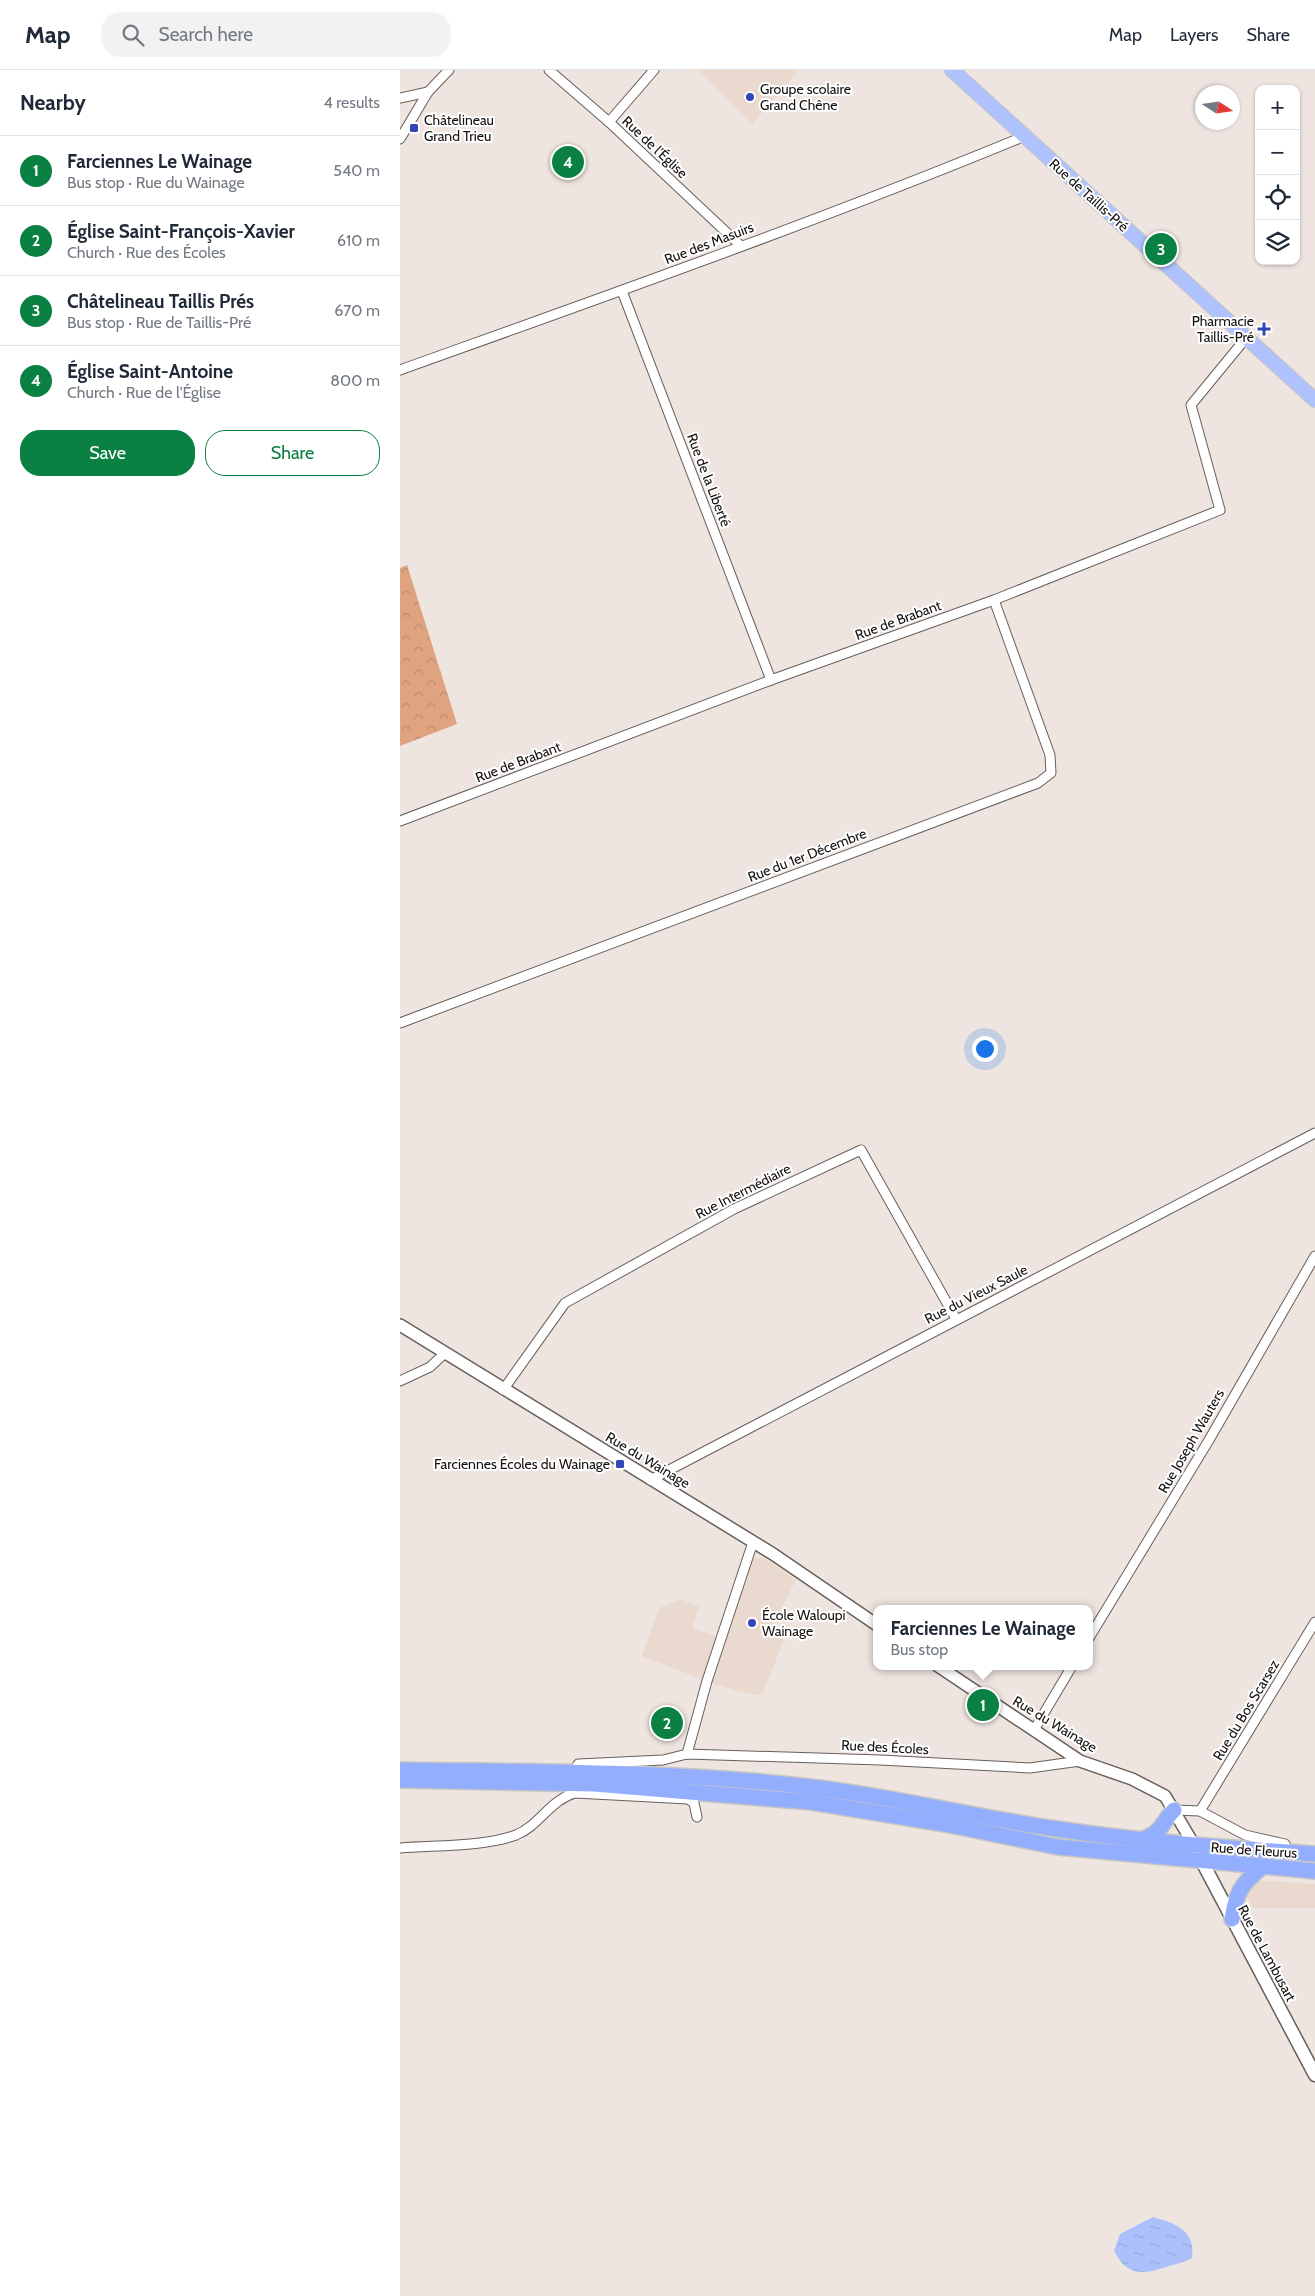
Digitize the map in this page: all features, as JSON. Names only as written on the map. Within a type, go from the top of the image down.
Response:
[{"type":"highway","name":"Rue de Fleurus","points":[[400,1770],[642,1773],[733,1779],[813,1787],[1056,1829],[1139,1840],[1315,1854]]},
{"type":"highway","name":"Rue de Fleurus","points":[[400,1780],[594,1784],[811,1802],[945,1824],[1058,1847],[1201,1862],[1315,1871]]},
{"type":"highway","points":[[1139,1840],[1161,1830],[1174,1810]]},
{"type":"highway","points":[[1232,1919],[1236,1898],[1246,1880],[1262,1867]]},
{"type":"main road","name":"Rue de Taillis-Pré","points":[[952,70],[1315,400]]},
{"type":"main road","name":"Rue de Lambusart","points":[[1194,1845],[1201,1862],[1315,2075]]},
{"type":"street","points":[[400,140],[428,92],[449,70]]},
{"type":"street","name":"Rue de l'Église","points":[[549,70],[609,122],[741,246]]},
{"type":"street","points":[[609,122],[654,70]]},
{"type":"street","points":[[400,98],[428,92]]},
{"type":"street","name":"Rue des Masuirs","points":[[400,370],[622,291],[932,174],[1025,136]]},
{"type":"street","name":"Rue de la Liberté","points":[[622,291],[771,680]]},
{"type":"street","name":"Rue de Brabant","points":[[400,821],[771,680],[994,600],[1220,510],[1190,406],[1246,338]]},
{"type":"street","name":"Rue du 1er Décembre","points":[[400,1023],[1038,783],[1051,773],[1050,755],[994,600]]},
{"type":"street","name":"Rue du Vieux Saule","points":[[650,1480],[1315,1133]]},
{"type":"street","name":"Rue Intermédiaire","points":[[503,1390],[564,1303],[734,1209],[861,1150],[956,1319]]},
{"type":"street","name":"Rue Joseph Wauters","points":[[1093,1631],[1209,1440],[1315,1256]]},
{"type":"street","name":"Rue du Wainage","points":[[400,1325],[753,1542],[873,1621]]},
{"type":"street","points":[[400,1381],[430,1368],[445,1353]]},
{"type":"street","points":[[687,1754],[707,1681],[753,1542]]},
{"type":"street","name":"Rue du Bos Scarsez","points":[[1200,1811],[1315,1622]]},
{"type":"street","name":"Rue du Wainage","points":[[944,1670],[1080,1761],[1132,1779],[1165,1796],[1194,1845]]},
{"type":"street","points":[[1034,1730],[1070,1670]]},
{"type":"street","name":"Rue des Écoles","points":[[578,1764],[663,1760],[687,1754],[880,1760],[1030,1768],[1080,1761]]},
{"type":"street","points":[[400,1848],[492,1841],[515,1835],[529,1828],[559,1800],[575,1793],[688,1799],[694,1803],[697,1817]]},
{"type":"street","name":"Rue de Fleurus","points":[[1174,1810],[1200,1811],[1245,1835],[1285,1844]]},
{"type":"shaded area","name":"Groupe scolaire Grand Chêne","points":[[697,70],[799,70],[752,124]]},
{"type":"shaded area","name":"École Waloupi Wainage","points":[[763,1557],[796,1580],[769,1633],[784,1640],[762,1695],[749,1694],[714,1684],[642,1656],[659,1608],[681,1599],[699,1607],[692,1628],[726,1639],[750,1560]]},
{"type":"shaded area","points":[[1237,1879],[1315,1884],[1315,1908],[1253,1908]]},
{"type":"green space","points":[[407,565],[457,724],[400,746],[400,568]]},
{"type":"water","points":[[1153,2217],[1177,2225],[1183,2230],[1191,2241],[1192,2258],[1157,2270],[1142,2272],[1130,2269],[1124,2265],[1114,2251],[1120,2234]]},
{"type":"place","name":"Groupe scolaire Grand Chêne","points":[[750,97]]},
{"type":"place","name":"Châtelineau Grand Trieu","points":[[414,128]]},
{"type":"place","name":"Église Saint-Antoine","points":[[568,162]]},
{"type":"place","name":"Châtelineau Taillis Prés","points":[[1161,249]]},
{"type":"place","name":"Pharmacie Taillis-Pré","points":[[1264,329]]},
{"type":"place","name":"Farciennes Écoles du Wainage","points":[[620,1464]]},
{"type":"place","name":"École Waloupi Wainage","points":[[752,1623]]},
{"type":"place","name":"Farciennes Le Wainage","points":[[983,1705]]},
{"type":"place","name":"Église Saint-François-Xavier","points":[[667,1723]]}]
